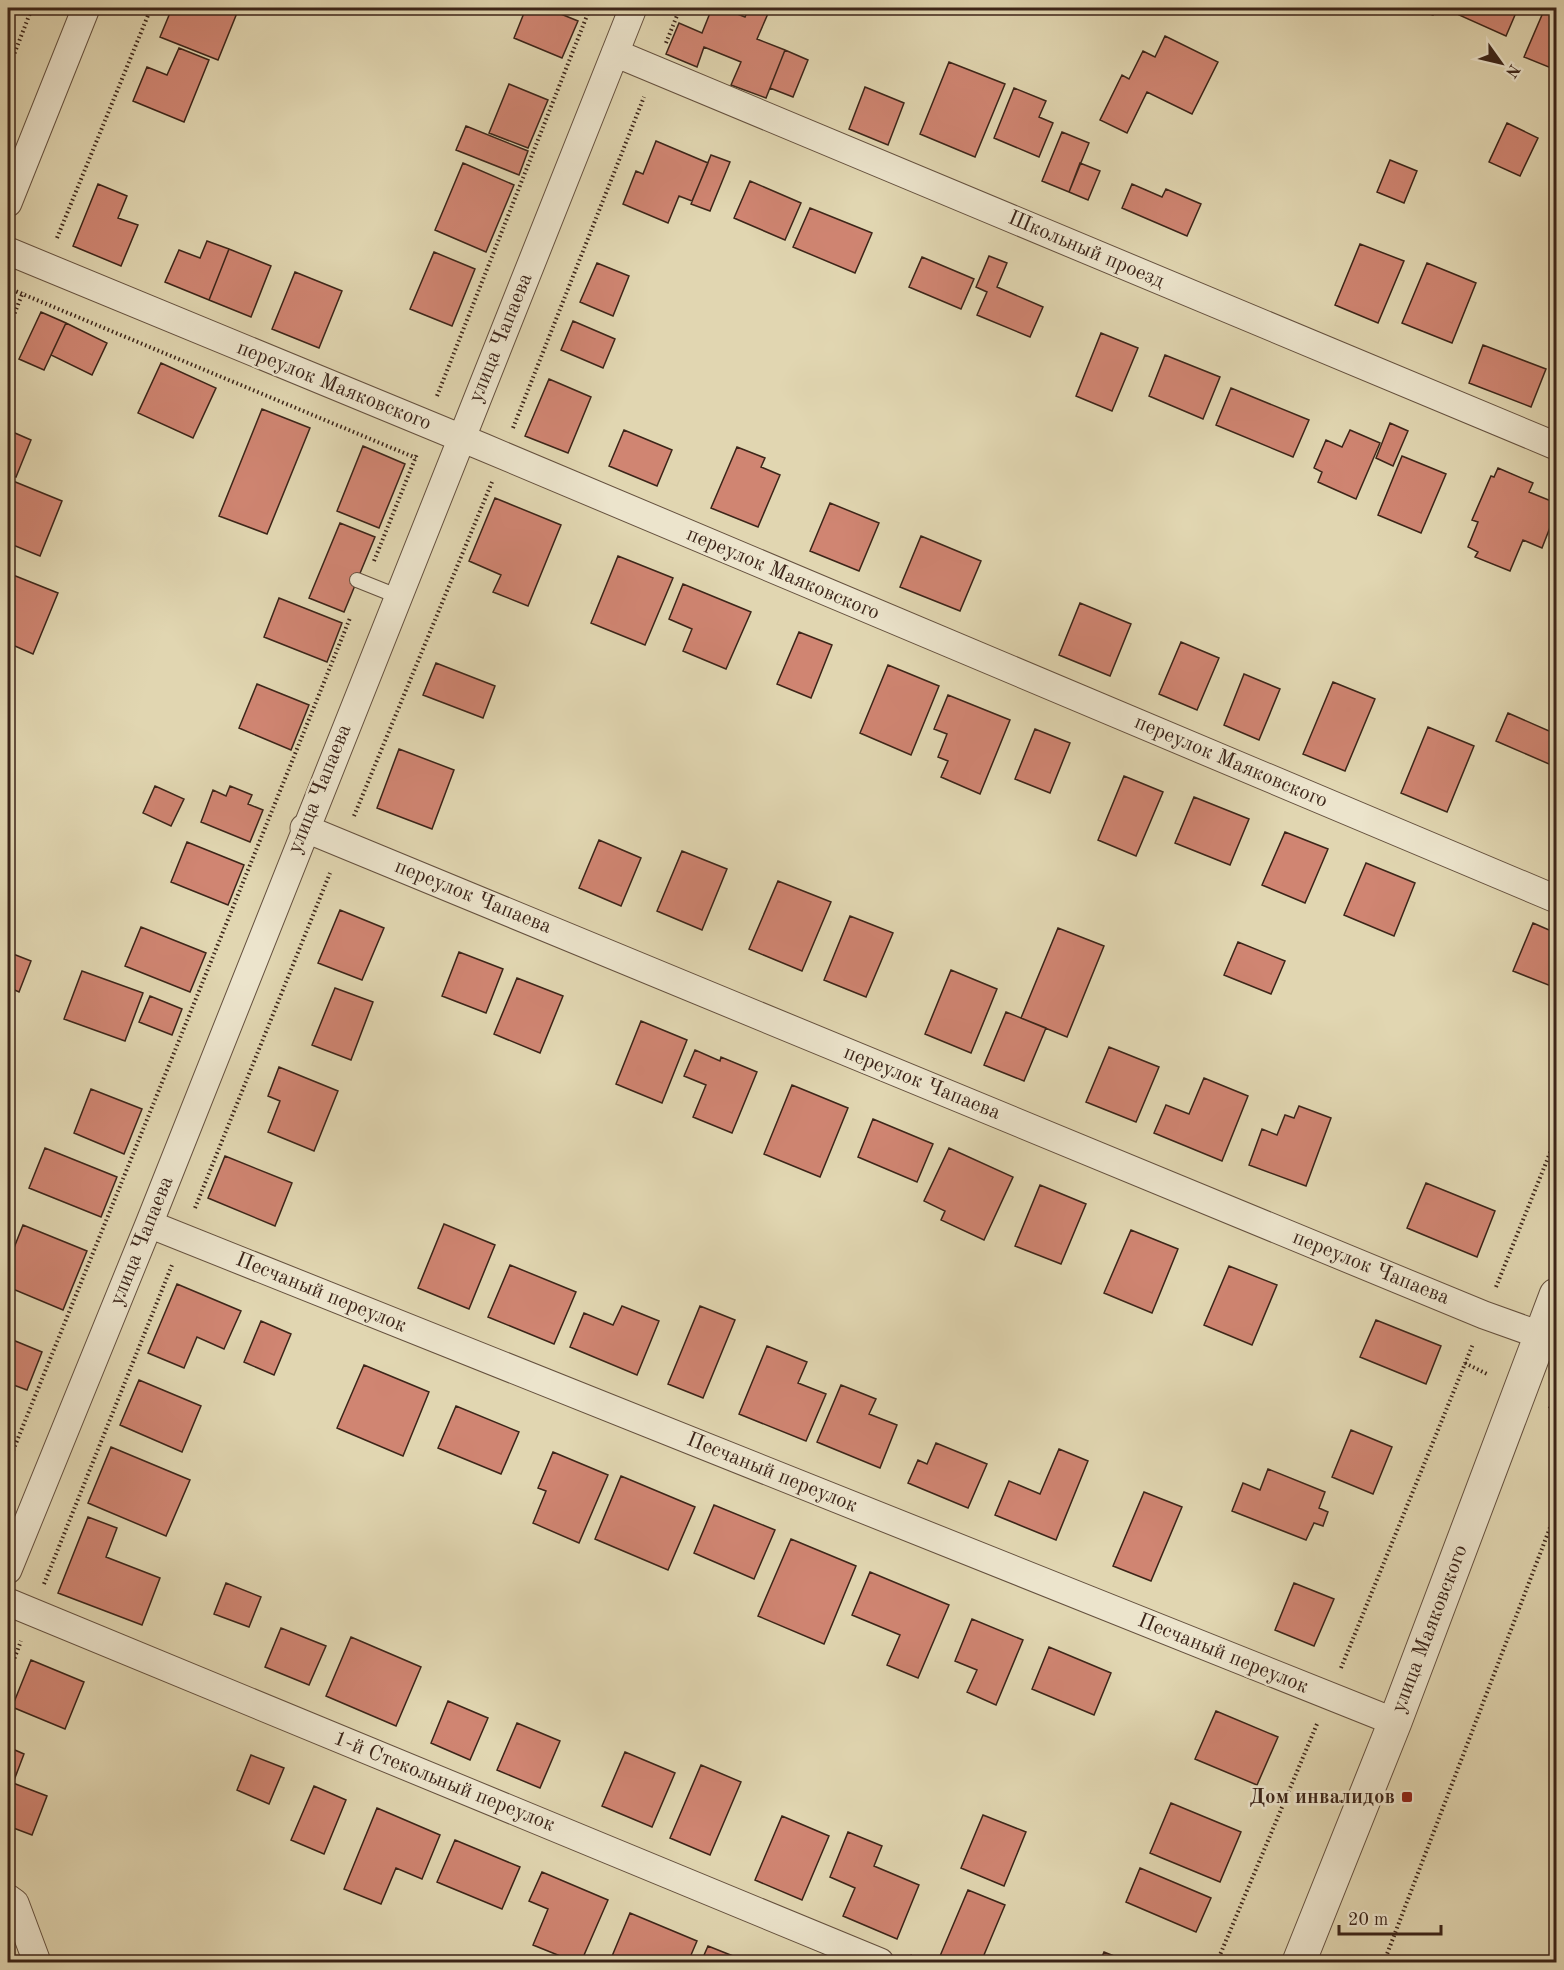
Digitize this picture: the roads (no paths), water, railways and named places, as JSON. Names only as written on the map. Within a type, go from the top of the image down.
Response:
[{"type":"street","points":[[8,203],[86,8]]},
{"type":"street","name":"улица Чапаева","points":[[8,1570],[149,1224],[304,828],[633,8]]},
{"type":"street","name":"Школьный проезд","points":[[615,53],[1557,446]]},
{"type":"street","name":"переулок Маяковского","points":[[8,251],[460,438],[1557,899]]},
{"type":"street","name":"переулок Чапаева","points":[[304,828],[1484,1315],[1548,1338]]},
{"type":"street","name":"Песчаный переулок","points":[[149,1224],[1395,1722]]},
{"type":"street","name":"улица Маяковского","points":[[1299,1962],[1548,1338],[1557,1295]]},
{"type":"street","name":"1-й Стекольный переулок","points":[[8,1602],[880,1962]]},
{"type":"street","points":[[8,1898],[15,1903],[37,1962]]},
{"type":"lane","points":[[357,580],[397,596]]},
{"type":"place","name":"Дом инвалидов","points":[[1407,1797]]}]
